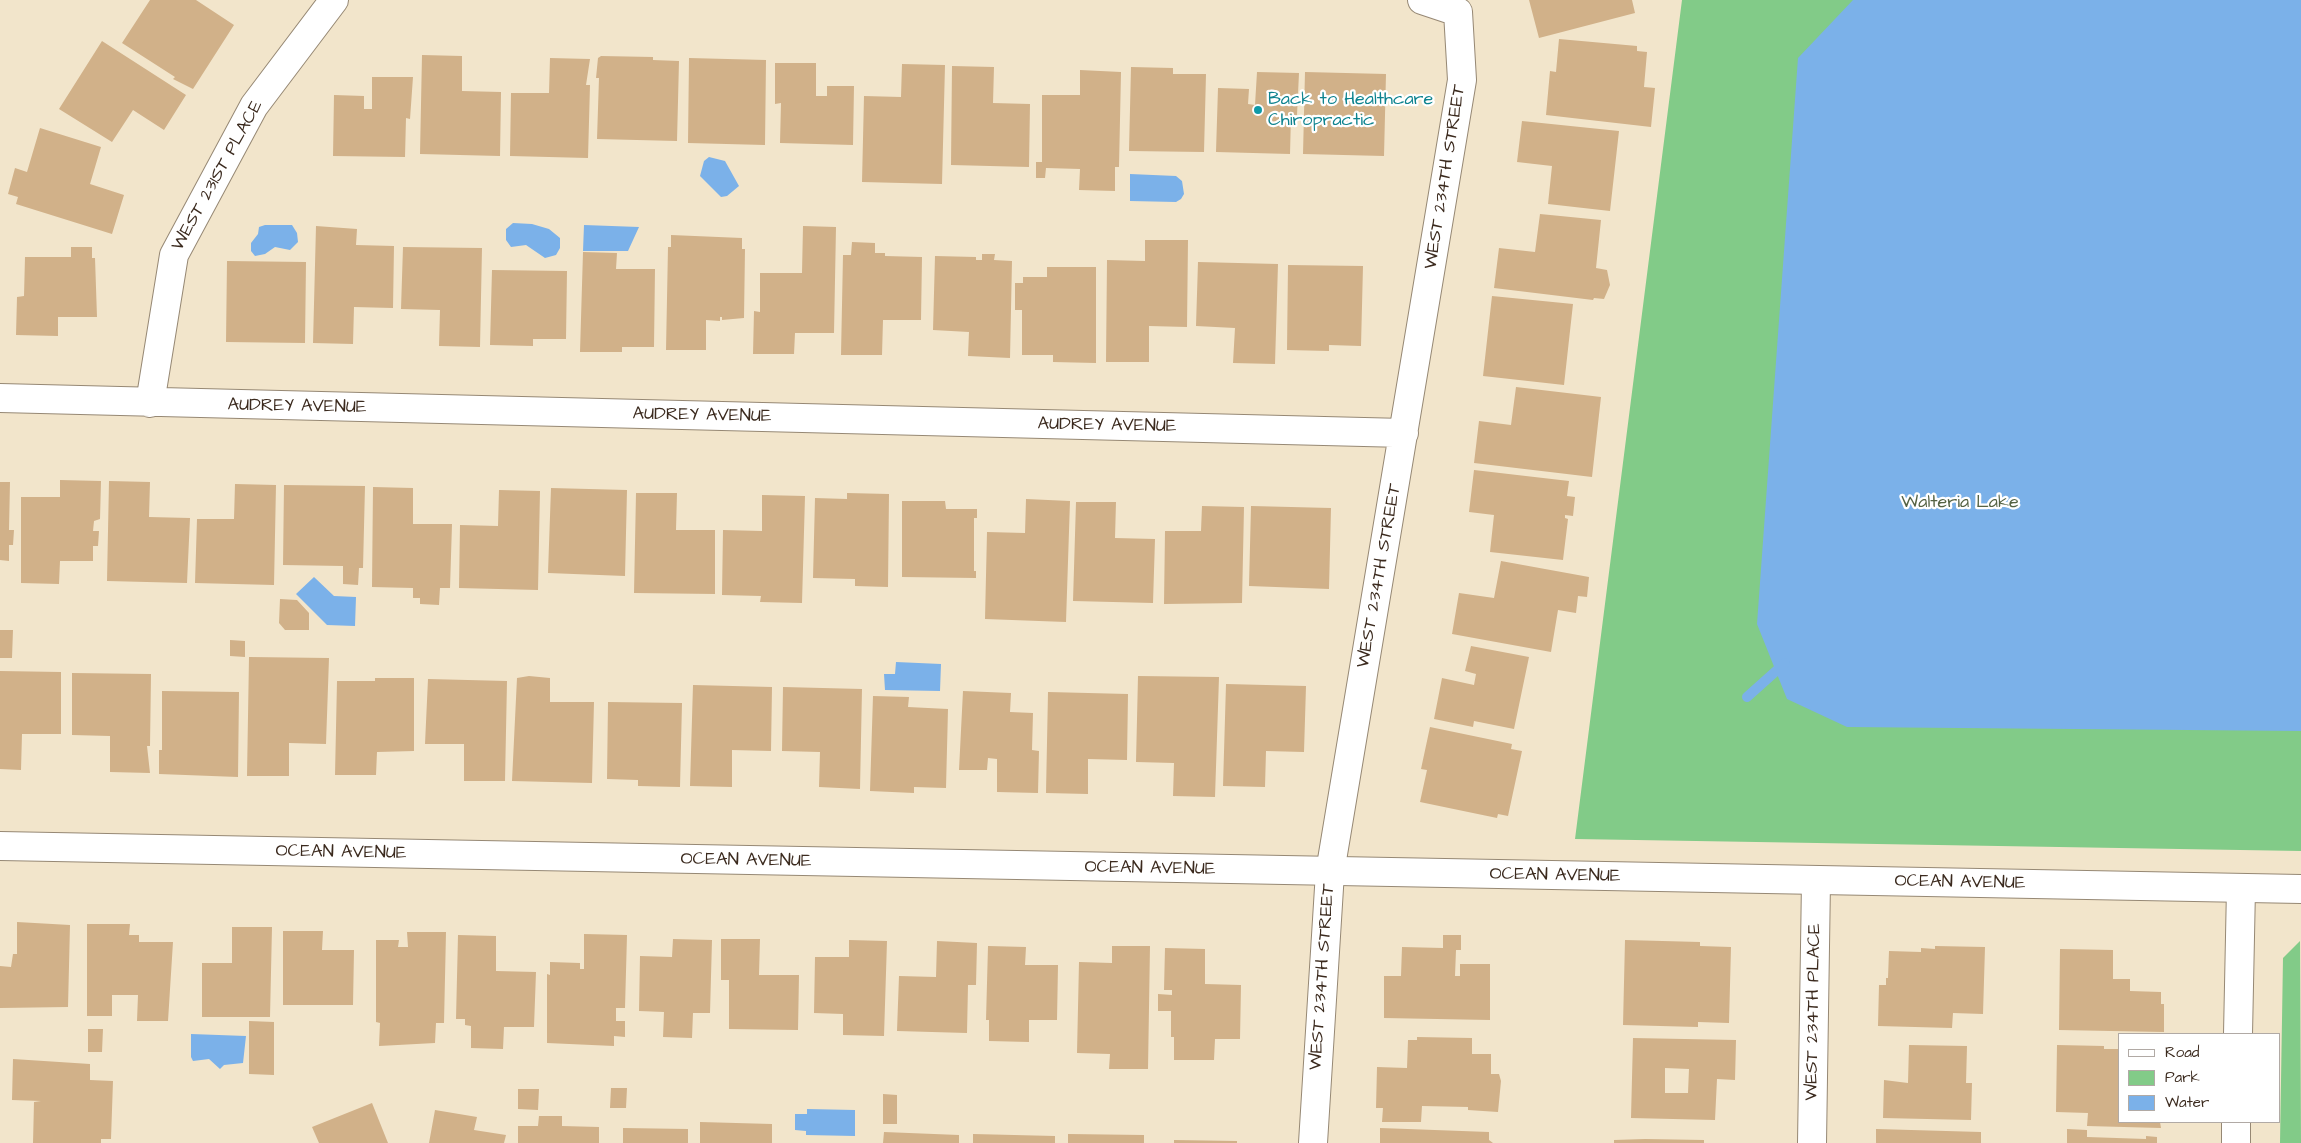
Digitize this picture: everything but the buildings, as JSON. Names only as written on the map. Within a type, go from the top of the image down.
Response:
[{"type":"street","name":"WEST 231ST PLACE","points":[[150,403],[174,255],[254,106],[334,0]]},
{"type":"street","name":"WEST 234TH STREET","points":[[1313,1143],[1330,872],[1462,80],[1458,12],[1422,0]]},
{"type":"street","name":"AUDREY AVENUE","points":[[0,398],[1404,433]]},
{"type":"street","name":"OCEAN AVENUE","points":[[0,846],[2301,889]]},
{"type":"street","name":"WEST 234TH PLACE","points":[[1812,1143],[1816,881]]},
{"type":"street","points":[[2238,1033],[2240,888]]},
{"type":"street","points":[[2236,1123],[2236,1143]]},
{"type":"green space","name":"Walteria Lake","points":[[1682,0],[2301,0],[2301,851],[1575,839]]},
{"type":"green space","points":[[2300,941],[2301,1143],[2280,1143],[2283,958]]},
{"type":"water","name":"Walteria Lake","points":[[1853,0],[2301,0],[2301,731],[1847,727],[1787,699],[1757,624],[1798,58]]},
{"type":"water","points":[[709,157],[725,161],[739,186],[727,196],[721,197],[700,176],[704,161]]},
{"type":"water","points":[[1130,174],[1176,176],[1182,181],[1184,194],[1176,202],[1130,201]]},
{"type":"water","points":[[513,223],[532,224],[549,229],[560,238],[560,248],[556,255],[545,258],[526,245],[511,247],[506,240],[506,229]]},
{"type":"water","points":[[265,225],[292,225],[297,233],[298,242],[290,250],[275,247],[265,254],[255,256],[251,251],[251,243],[258,234],[259,227]]},
{"type":"water","points":[[584,225],[639,227],[628,251],[583,251]]},
{"type":"water","points":[[314,577],[334,596],[356,597],[355,626],[327,625],[296,594]]},
{"type":"water","points":[[896,662],[941,664],[940,691],[885,690],[884,674],[895,674]]},
{"type":"water","points":[[191,1034],[246,1036],[243,1063],[224,1065],[220,1069],[209,1059],[193,1061],[191,1057]]},
{"type":"water","points":[[807,1109],[855,1110],[855,1136],[806,1135],[806,1131],[795,1130],[795,1114],[807,1114]]},
{"type":"waterway","points":[[1747,697],[1785,663]]},
{"type":"place","name":"Back to Healthcare Chiropractic","points":[[1258,110]]}]
